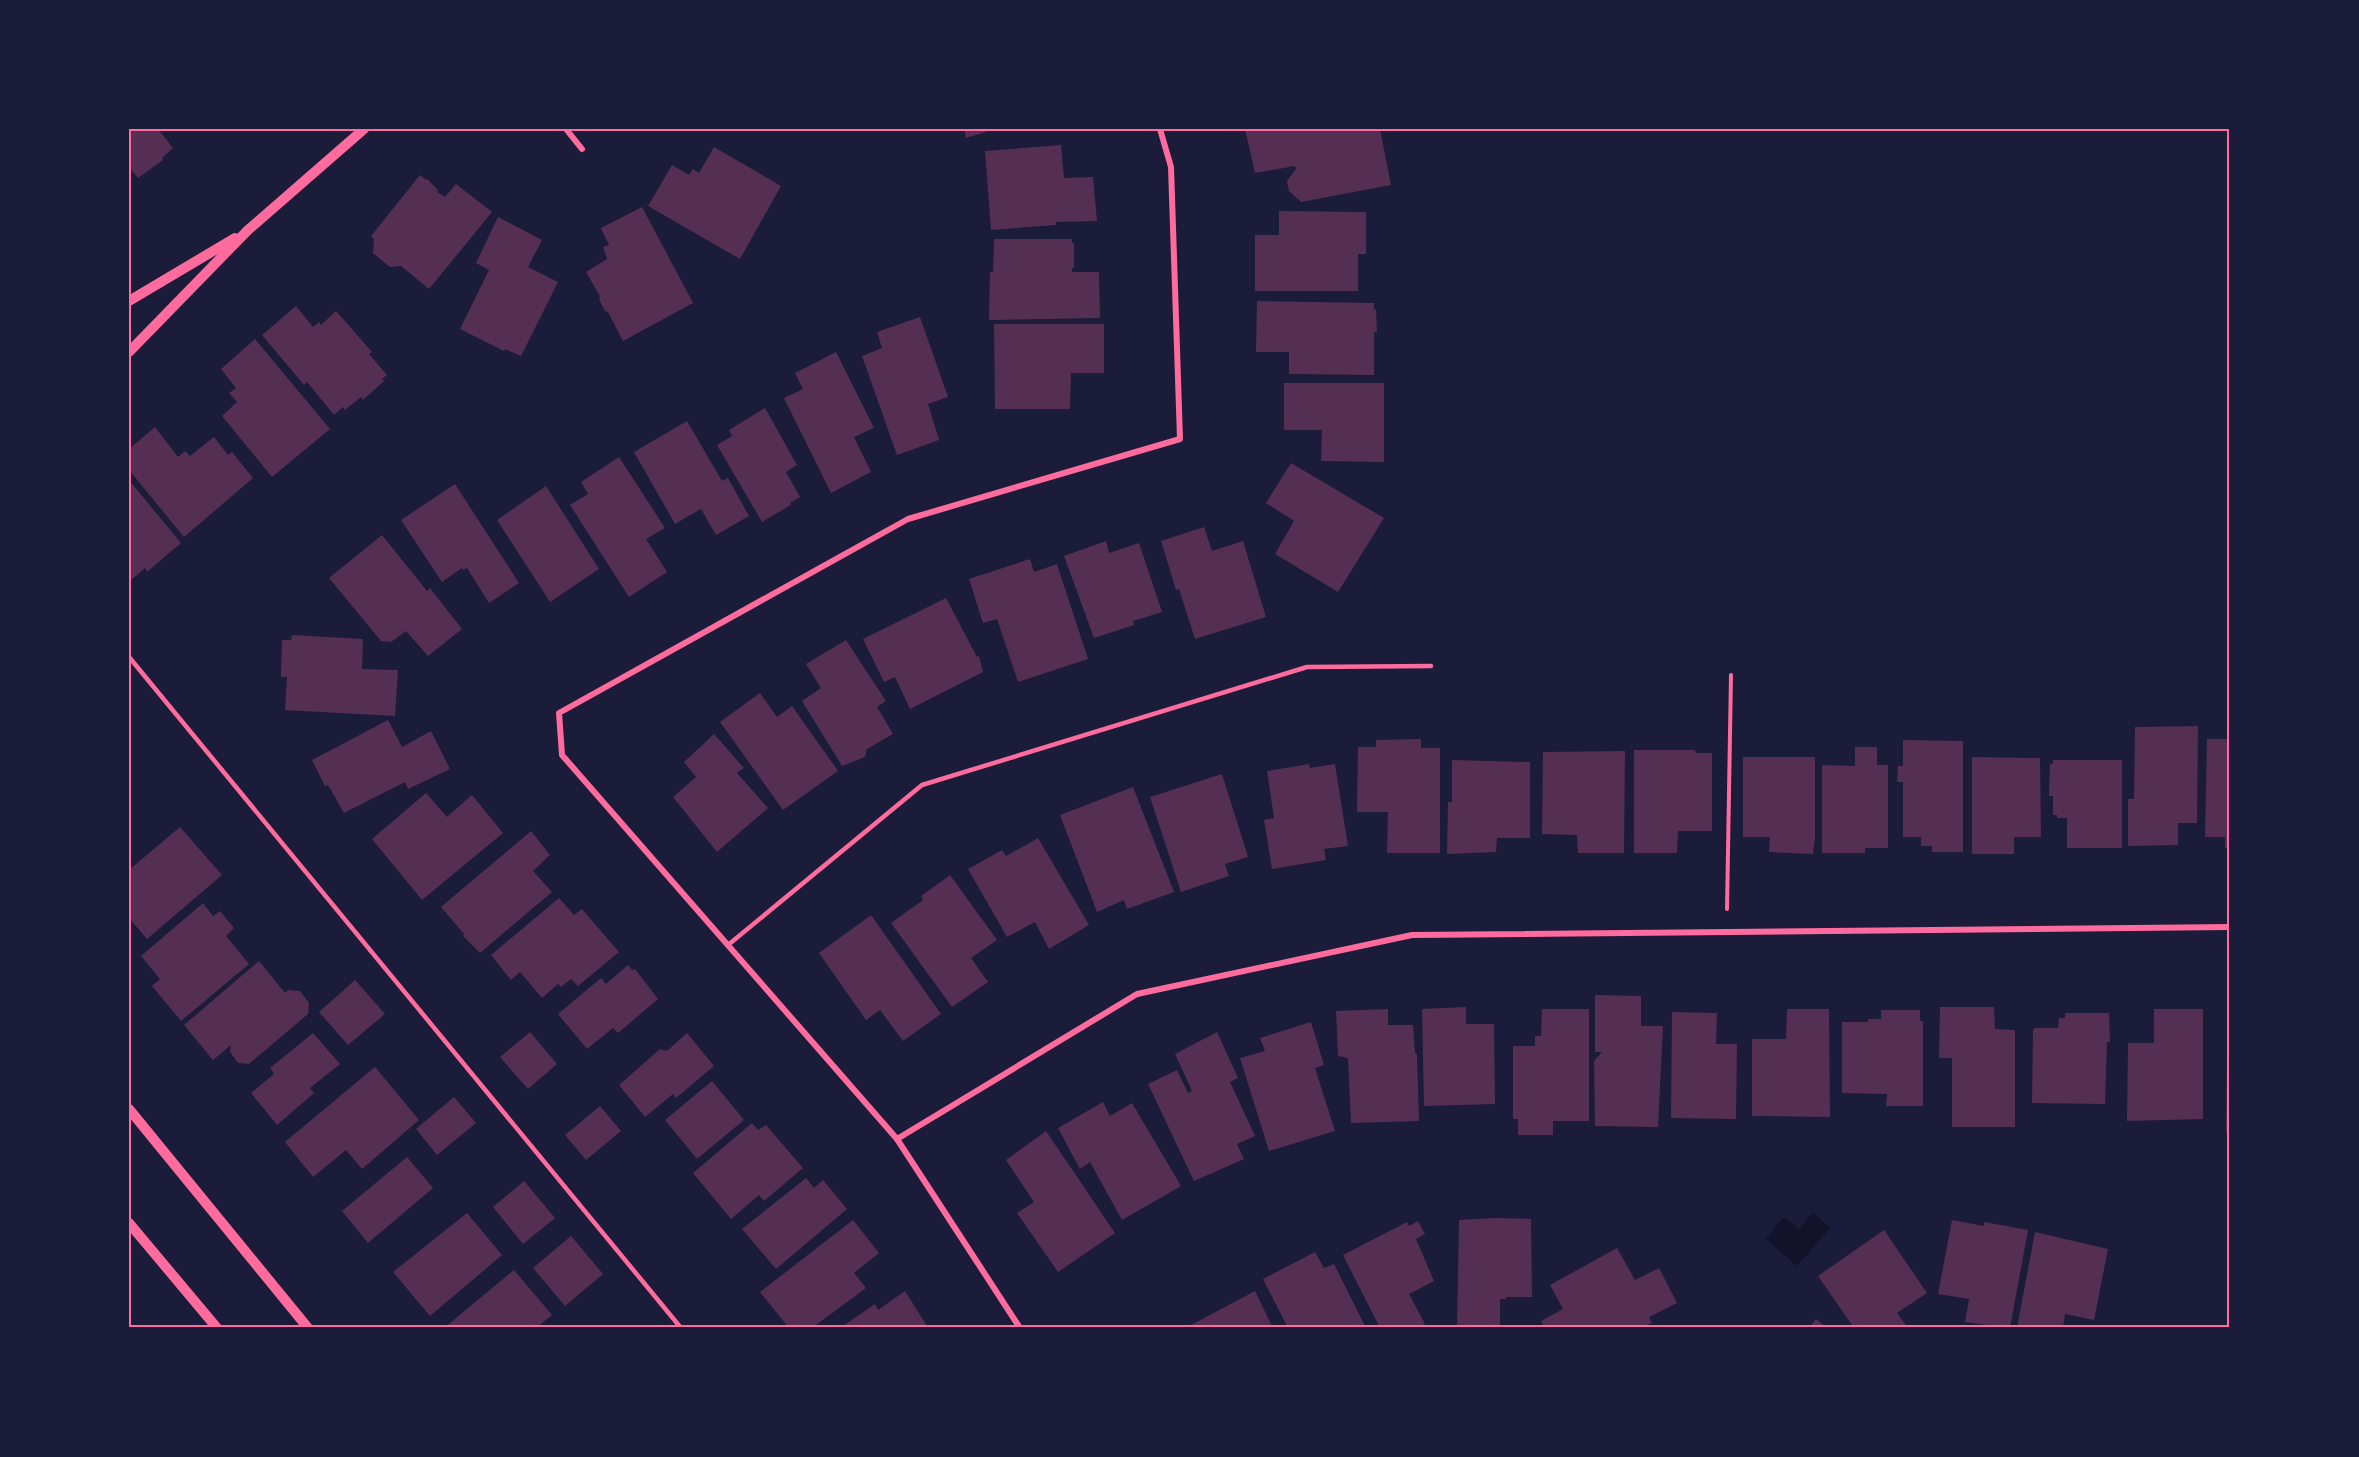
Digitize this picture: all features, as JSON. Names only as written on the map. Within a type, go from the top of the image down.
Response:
[{"type":"street","points":[[129,352],[248,230],[364,129]]},
{"type":"street","points":[[566,129],[582,149]]},
{"type":"street","points":[[1020,1328],[897,1139],[562,755],[559,713],[908,519],[1180,439],[1170,167],[1160,129]]},
{"type":"street","points":[[129,301],[248,230]]},
{"type":"street","points":[[897,1139],[1137,994],[1412,935],[2230,927]]},
{"type":"street","points":[[129,1109],[308,1328]]},
{"type":"street","points":[[129,1223],[217,1328]]},
{"type":"lane","points":[[129,657],[681,1328]]},
{"type":"lane","points":[[728,945],[922,784],[1307,667],[1431,666]]},
{"type":"path","points":[[1726,932],[1731,675]]},
{"type":"shaded area","points":[[1813,1213],[1830,1228],[1797,1266],[1766,1239],[1784,1217],[1799,1229]]},
{"type":"building","points":[[129,129],[158,129],[173,148],[162,158],[163,160],[138,178],[129,167]]},
{"type":"building","points":[[964,129],[992,129],[992,130],[966,138]]},
{"type":"building","points":[[1245,129],[1380,129],[1391,185],[1301,202],[1289,191],[1287,181],[1296,169],[1295,166],[1255,173]]},
{"type":"building","points":[[1061,145],[1064,178],[1093,177],[1097,221],[1056,222],[1056,225],[991,230],[985,151]]},
{"type":"building","points":[[714,147],[781,186],[740,259],[648,206],[672,165],[689,175],[693,169],[699,173]]},
{"type":"building","points":[[420,175],[445,197],[456,184],[492,212],[429,289],[401,266],[390,267],[373,253],[374,239],[371,236]]},
{"type":"building","points":[[642,207],[693,303],[623,341],[586,272],[607,259],[603,247],[609,245],[601,228]]},
{"type":"building","points":[[1279,211],[1366,212],[1366,254],[1358,254],[1358,291],[1255,291],[1255,235],[1279,235]]},
{"type":"building","points":[[498,217],[542,240],[528,267],[558,282],[521,356],[505,349],[504,351],[460,329],[489,270],[476,263]]},
{"type":"building","points":[[994,239],[1072,239],[1074,268],[1072,272],[1099,272],[1100,318],[989,320],[990,272],[993,272]]},
{"type":"building","points":[[1257,301],[1374,303],[1377,332],[1374,332],[1374,375],[1289,374],[1289,352],[1256,352]]},
{"type":"building","points":[[296,306],[313,327],[319,322],[321,325],[336,311],[372,352],[369,354],[387,375],[382,379],[384,381],[363,400],[361,397],[345,410],[343,407],[334,415],[307,382],[304,385],[262,335]]},
{"type":"building","points":[[920,317],[948,397],[928,404],[939,440],[897,455],[862,356],[882,348],[877,332]]},
{"type":"building","points":[[994,324],[1104,324],[1104,373],[1071,373],[1070,409],[995,409]]},
{"type":"building","points":[[255,339],[330,429],[272,477],[222,416],[237,402],[229,393],[236,388],[221,369]]},
{"type":"building","points":[[836,352],[874,428],[854,437],[871,472],[831,493],[784,398],[803,389],[795,373]]},
{"type":"building","points":[[1284,383],[1384,383],[1384,462],[1321,461],[1322,430],[1284,430]]},
{"type":"building","points":[[765,408],[797,465],[786,472],[800,497],[762,522],[717,445],[732,436],[729,430]]},
{"type":"building","points":[[687,421],[722,481],[728,478],[749,516],[716,535],[701,509],[675,524],[634,452]]},
{"type":"building","points":[[155,427],[178,457],[185,451],[190,456],[214,437],[228,455],[232,452],[253,478],[184,537],[129,470],[129,449]]},
{"type":"building","points":[[619,457],[665,528],[646,539],[667,572],[629,597],[570,505],[588,494],[581,482]]},
{"type":"building","points":[[1291,463],[1384,518],[1338,592],[1275,554],[1294,521],[1266,503]]},
{"type":"building","points":[[129,480],[181,543],[147,572],[145,568],[129,582]]},
{"type":"building","points":[[455,484],[519,583],[489,603],[467,568],[463,570],[462,568],[442,582],[401,520]]},
{"type":"building","points":[[546,486],[599,569],[550,602],[497,520]]},
{"type":"building","points":[[1204,527],[1212,551],[1243,541],[1266,617],[1195,639],[1179,589],[1176,590],[1161,541]]},
{"type":"building","points":[[382,535],[427,591],[430,588],[462,629],[428,656],[406,631],[391,642],[381,641],[329,578]]},
{"type":"building","points":[[1106,541],[1109,553],[1139,543],[1162,612],[1133,621],[1134,625],[1094,638],[1064,556]]},
{"type":"building","points":[[1030,559],[1034,572],[1057,564],[1088,659],[1018,682],[997,619],[983,623],[969,579]]},
{"type":"building","points":[[946,598],[977,657],[979,656],[983,672],[910,709],[895,677],[884,682],[863,639]]},
{"type":"building","points":[[292,635],[363,639],[362,669],[398,670],[395,716],[285,710],[287,677],[281,677],[282,640],[291,640]]},
{"type":"building","points":[[846,640],[886,701],[877,707],[893,734],[867,749],[865,757],[842,766],[802,701],[821,688],[806,664]]},
{"type":"building","points":[[760,693],[777,717],[792,706],[838,771],[783,810],[720,722]]},
{"type":"building","points":[[388,720],[402,747],[431,731],[450,769],[408,789],[405,782],[344,813],[328,785],[325,786],[312,760]]},
{"type":"building","points":[[2198,726],[2197,823],[2178,823],[2178,845],[2128,846],[2128,799],[2134,799],[2135,727]]},
{"type":"building","points":[[714,734],[744,768],[737,773],[768,808],[717,852],[673,797],[696,777],[684,762]]},
{"type":"building","points":[[1421,739],[1421,748],[1440,748],[1440,853],[1387,853],[1388,812],[1357,812],[1358,747],[1376,747],[1376,740]]},
{"type":"building","points":[[2207,739],[2230,739],[2230,848],[2225,848],[2225,837],[2205,837]]},
{"type":"building","points":[[1903,740],[1963,741],[1963,852],[1932,852],[1932,846],[1921,846],[1921,837],[1903,837],[1903,782],[1897,782],[1898,766],[1903,766]]},
{"type":"building","points":[[1855,747],[1877,747],[1877,765],[1888,765],[1888,848],[1865,848],[1865,853],[1822,853],[1822,765],[1855,766]]},
{"type":"building","points":[[1634,750],[1694,750],[1697,753],[1712,753],[1712,831],[1678,831],[1677,853],[1634,853]]},
{"type":"building","points":[[1625,751],[1624,853],[1578,853],[1577,835],[1542,834],[1543,752]]},
{"type":"building","points":[[1743,757],[1815,757],[1813,854],[1769,852],[1770,837],[1743,837]]},
{"type":"building","points":[[1972,757],[2040,758],[2041,837],[2014,837],[2014,854],[1972,854]]},
{"type":"building","points":[[1452,760],[1530,762],[1530,838],[1497,838],[1496,852],[1447,854],[1448,802],[1452,802]]},
{"type":"building","points":[[2053,760],[2122,760],[2122,848],[2067,848],[2067,818],[2057,818],[2057,815],[2053,815],[2053,796],[2049,796],[2050,764],[2053,764]]},
{"type":"building","points":[[1309,764],[1310,768],[1335,764],[1348,846],[1324,849],[1326,860],[1272,869],[1264,820],[1274,818],[1267,771]]},
{"type":"building","points":[[1222,774],[1248,857],[1225,864],[1229,876],[1181,892],[1150,797]]},
{"type":"building","points":[[1133,787],[1174,892],[1127,909],[1124,900],[1097,912],[1060,815]]},
{"type":"building","points":[[426,793],[447,817],[472,795],[503,833],[422,900],[372,839]]},
{"type":"building","points":[[180,827],[222,875],[147,939],[129,918],[129,870]]},
{"type":"building","points":[[531,831],[550,855],[533,871],[552,892],[480,953],[463,936],[464,934],[441,907]]},
{"type":"building","points":[[1038,838],[1089,925],[1049,949],[1035,922],[1007,937],[968,869],[1002,850],[1006,856]]},
{"type":"building","points":[[950,875],[997,940],[971,958],[988,982],[952,1007],[891,923],[923,900],[921,896]]},
{"type":"building","points":[[559,898],[574,915],[582,909],[619,952],[578,986],[571,979],[561,987],[558,984],[542,998],[520,972],[511,980],[491,955]]},
{"type":"building","points":[[203,903],[213,916],[220,911],[234,928],[226,936],[249,964],[181,1021],[152,986],[160,979],[141,956]]},
{"type":"building","points":[[871,915],[941,1014],[903,1041],[880,1010],[866,1020],[819,953]]},
{"type":"building","points":[[259,961],[285,993],[288,990],[300,991],[309,1003],[308,1014],[249,1064],[238,1063],[230,1052],[231,1045],[213,1060],[184,1025]]},
{"type":"building","points":[[628,965],[632,970],[635,969],[658,999],[618,1033],[613,1028],[587,1049],[558,1014],[601,978],[606,984]]},
{"type":"building","points":[[355,980],[385,1014],[348,1045],[319,1012]]},
{"type":"building","points":[[1595,995],[1641,996],[1641,1026],[1663,1026],[1658,1127],[1595,1126],[1594,1061],[1602,1052],[1595,1052]]},
{"type":"building","points":[[1466,1007],[1466,1024],[1494,1024],[1495,1104],[1424,1106],[1422,1009]]},
{"type":"building","points":[[1940,1007],[1994,1007],[1995,1029],[2015,1030],[2015,1127],[1952,1127],[1952,1058],[1939,1058]]},
{"type":"building","points":[[1388,1009],[1388,1025],[1413,1025],[1415,1053],[1417,1054],[1419,1121],[1351,1123],[1348,1058],[1338,1056],[1336,1011]]},
{"type":"building","points":[[1542,1009],[1589,1009],[1589,1121],[1553,1121],[1553,1135],[1518,1135],[1518,1119],[1513,1119],[1513,1046],[1535,1046],[1535,1036],[1541,1036]]},
{"type":"building","points":[[1787,1009],[1829,1009],[1830,1117],[1752,1116],[1752,1039],[1786,1039]]},
{"type":"building","points":[[2154,1009],[2203,1009],[2203,1119],[2127,1121],[2128,1043],[2154,1043]]},
{"type":"building","points":[[1881,1010],[1920,1010],[1920,1021],[1923,1021],[1923,1106],[1886,1106],[1887,1094],[1842,1093],[1842,1022],[1868,1022],[1868,1019],[1881,1019]]},
{"type":"building","points":[[1672,1012],[1717,1013],[1716,1044],[1737,1044],[1736,1119],[1671,1118]]},
{"type":"building","points":[[2065,1013],[2109,1013],[2110,1042],[2107,1042],[2105,1104],[2032,1103],[2033,1030],[2035,1028],[2058,1028],[2059,1018],[2065,1018]]},
{"type":"building","points":[[1311,1022],[1324,1065],[1315,1068],[1335,1131],[1269,1151],[1240,1058],[1265,1051],[1260,1038]]},
{"type":"building","points":[[530,1032],[557,1064],[528,1089],[500,1057]]},
{"type":"building","points":[[1217,1032],[1238,1078],[1230,1082],[1255,1136],[1237,1144],[1244,1159],[1194,1181],[1148,1084],[1177,1070],[1188,1093],[1192,1091],[1175,1054]]},
{"type":"building","points":[[313,1033],[340,1064],[310,1088],[314,1093],[277,1125],[251,1093],[274,1074],[270,1068]]},
{"type":"building","points":[[687,1033],[714,1066],[676,1098],[673,1094],[645,1117],[619,1085],[660,1049],[667,1051]]},
{"type":"building","points":[[2227,1056],[2230,1056],[2230,1133],[2226,1133]]},
{"type":"building","points":[[375,1067],[419,1120],[362,1169],[346,1150],[313,1177],[285,1142]]},
{"type":"building","points":[[712,1081],[744,1120],[697,1159],[665,1120]]},
{"type":"building","points":[[454,1097],[476,1123],[437,1155],[416,1129]]},
{"type":"building","points":[[1103,1102],[1110,1116],[1132,1103],[1181,1186],[1122,1220],[1090,1162],[1080,1169],[1058,1128]]},
{"type":"building","points":[[600,1106],[621,1131],[586,1160],[565,1135]]},
{"type":"building","points":[[752,1123],[758,1130],[766,1125],[803,1168],[764,1201],[759,1195],[731,1219],[693,1173]]},
{"type":"building","points":[[1046,1131],[1115,1233],[1058,1272],[1017,1213],[1034,1202],[1006,1160]]},
{"type":"building","points":[[407,1157],[433,1188],[368,1243],[342,1211]]},
{"type":"building","points":[[806,1178],[814,1188],[823,1180],[847,1209],[776,1269],[742,1229]]},
{"type":"building","points":[[524,1181],[555,1218],[523,1244],[493,1207]]},
{"type":"building","points":[[467,1213],[502,1255],[430,1316],[393,1272]]},
{"type":"building","points":[[1531,1219],[1532,1297],[1500,1299],[1500,1327],[1457,1327],[1459,1220]]},
{"type":"building","points":[[853,1220],[879,1253],[854,1273],[866,1288],[812,1328],[789,1328],[760,1292]]},
{"type":"building","points":[[1952,1220],[1984,1226],[1984,1222],[2028,1230],[2010,1328],[1965,1322],[1969,1299],[1938,1294]]},
{"type":"building","points":[[1418,1221],[1425,1234],[1416,1239],[1434,1281],[1409,1294],[1425,1324],[1417,1328],[1380,1328],[1343,1255],[1407,1222],[1409,1226]]},
{"type":"building","points":[[1884,1230],[1927,1293],[1897,1313],[1908,1328],[1854,1328],[1818,1276]]},
{"type":"building","points":[[2035,1232],[2108,1249],[2094,1320],[2065,1314],[2063,1328],[2017,1328]]},
{"type":"building","points":[[571,1236],[603,1274],[565,1306],[533,1268]]},
{"type":"building","points":[[1617,1248],[1635,1280],[1659,1268],[1677,1303],[1649,1317],[1652,1323],[1640,1328],[1544,1328],[1541,1321],[1563,1309],[1550,1285]]},
{"type":"building","points":[[1315,1252],[1324,1268],[1334,1264],[1366,1328],[1314,1328],[1313,1326],[1288,1328],[1263,1279]]},
{"type":"building","points":[[514,1270],[552,1315],[536,1328],[444,1328]]},
{"type":"building","points":[[905,1291],[927,1326],[924,1328],[840,1328],[875,1304],[878,1310]]},
{"type":"building","points":[[1255,1291],[1273,1328],[1193,1328],[1191,1325]]},
{"type":"building","points":[[1816,1319],[1827,1328],[1809,1328]]}]
